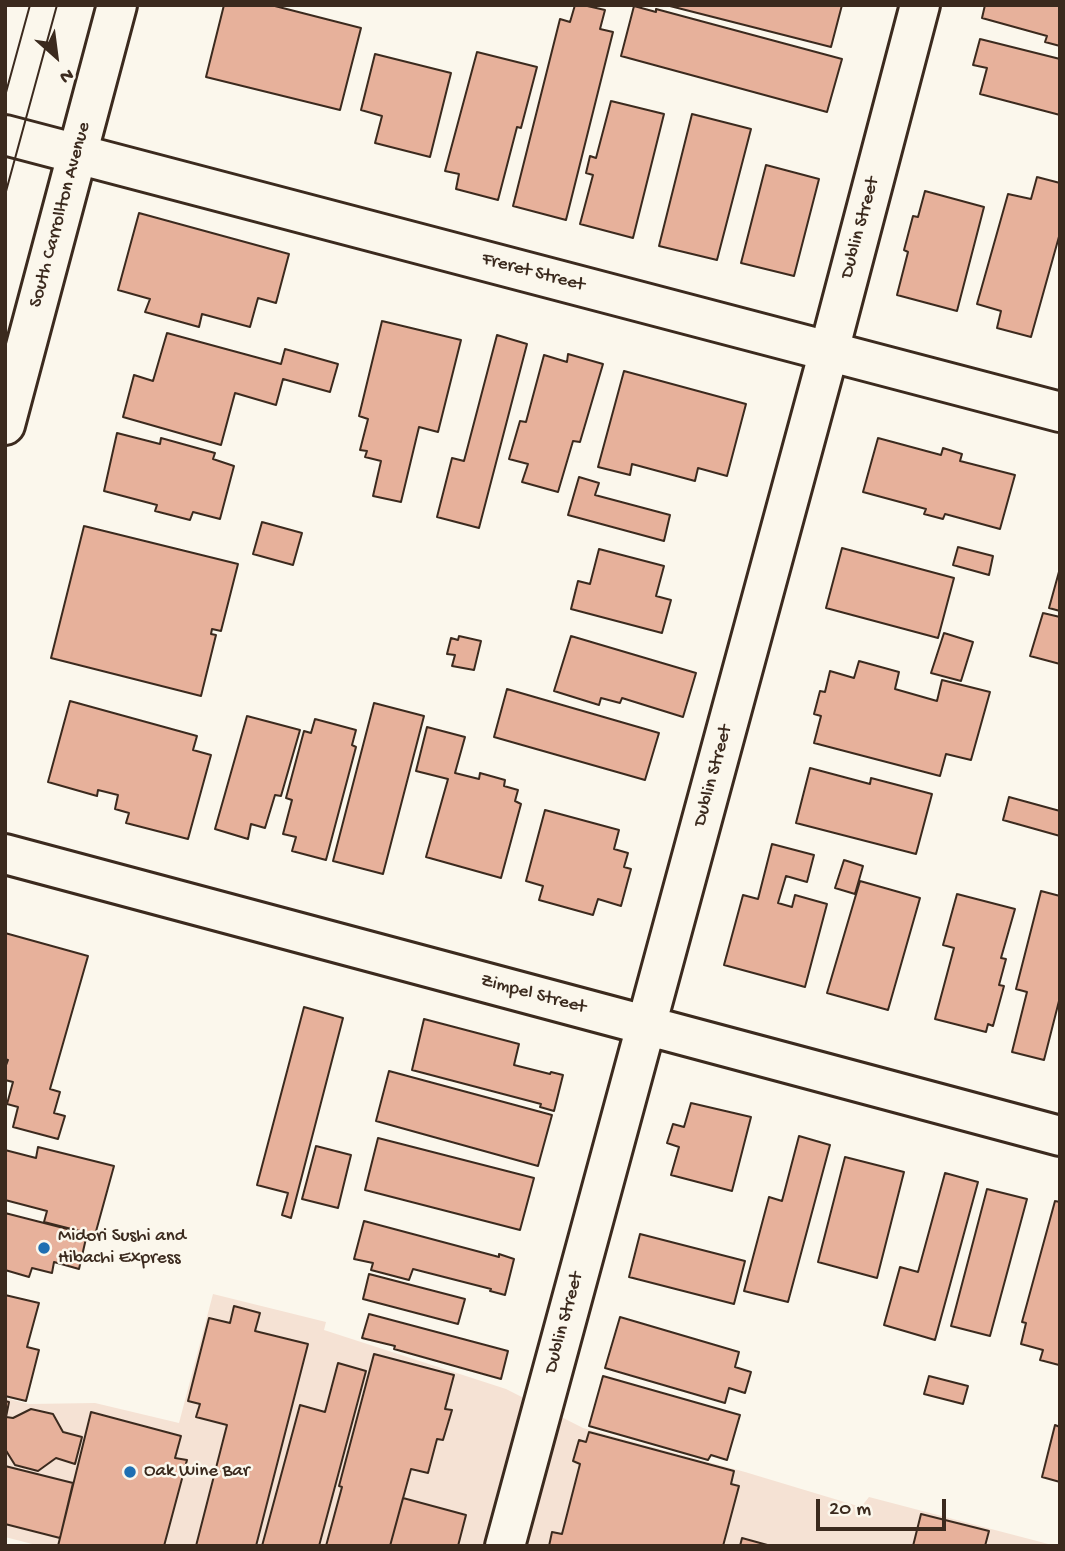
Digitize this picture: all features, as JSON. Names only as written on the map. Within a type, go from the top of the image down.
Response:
[{"type":"street","name":"South Carrollton Avenue","points":[[5,425],[117,5]]},
{"type":"street","name":"Dublin Street","points":[[505,1546],[829,351],[920,5]]},
{"type":"street","name":"Freret Street","points":[[5,135],[1060,412]]},
{"type":"street","name":"Zimpel Street","points":[[5,854],[1060,1136]]},
{"type":"shaded area","points":[[213,1294],[326,1322],[324,1330],[506,1389],[583,1428],[861,1507],[869,1497],[1056,1546],[40,1546],[5,1537],[5,1398],[29,1404],[95,1403],[179,1423]]},
{"type":"building","points":[[224,5],[271,5],[361,28],[340,110],[206,77]]},
{"type":"building","points":[[575,5],[605,10],[600,29],[613,32],[566,220],[513,206],[560,19],[570,22]]},
{"type":"building","points":[[666,5],[842,5],[831,47]]},
{"type":"building","points":[[985,5],[1060,5],[1060,46],[1045,42],[1047,36],[982,18]]},
{"type":"building","points":[[634,6],[656,12],[656,9],[842,59],[827,112],[621,56]]},
{"type":"building","points":[[980,39],[1060,59],[1060,115],[980,94],[987,68],[973,65]]},
{"type":"building","points":[[477,52],[537,67],[521,128],[517,127],[498,200],[456,189],[459,174],[445,171]]},
{"type":"building","points":[[375,54],[451,73],[430,157],[375,143],[382,116],[361,110]]},
{"type":"building","points":[[611,101],[664,114],[633,238],[580,224],[593,175],[586,173],[590,156],[596,158]]},
{"type":"building","points":[[692,114],[751,129],[717,260],[659,246]]},
{"type":"building","points":[[766,165],[819,179],[794,276],[741,263]]},
{"type":"building","points":[[1037,177],[1060,183],[1060,233],[1031,337],[997,328],[1001,311],[977,304],[1008,194],[1031,199]]},
{"type":"building","points":[[925,191],[984,207],[957,311],[897,295],[908,252],[904,250],[913,216],[918,217]]},
{"type":"building","points":[[139,213],[289,254],[276,303],[258,298],[250,327],[202,314],[199,327],[145,312],[150,299],[118,290]]},
{"type":"building","points":[[382,321],[461,340],[438,432],[419,427],[401,502],[373,496],[381,461],[365,457],[367,451],[360,450],[368,419],[359,416]]},
{"type":"building","points":[[167,333],[281,364],[285,349],[338,364],[330,392],[283,379],[276,405],[235,393],[221,445],[123,417],[134,375],[153,381]]},
{"type":"building","points":[[497,335],[527,344],[479,528],[437,517],[452,458],[464,461]]},
{"type":"building","points":[[568,354],[603,364],[580,442],[573,441],[558,492],[522,482],[528,464],[509,459],[520,421],[526,422],[544,355],[567,362]]},
{"type":"building","points":[[624,371],[746,404],[727,476],[698,468],[695,481],[632,464],[630,475],[598,467]]},
{"type":"building","points":[[117,433],[160,444],[161,438],[215,453],[213,459],[234,466],[220,519],[193,512],[190,520],[155,511],[157,505],[104,491]]},
{"type":"building","points":[[878,438],[941,455],[943,448],[962,454],[960,461],[1015,475],[1000,529],[945,514],[943,519],[924,514],[926,509],[863,492]]},
{"type":"building","points":[[579,477],[599,483],[595,495],[670,515],[664,541],[568,515]]},
{"type":"building","points":[[262,522],[302,533],[293,565],[253,554]]},
{"type":"building","points":[[84,526],[238,564],[221,631],[212,629],[211,634],[216,635],[201,696],[51,658]]},
{"type":"building","points":[[958,547],[993,556],[989,575],[953,565]]},
{"type":"building","points":[[842,548],[954,578],[938,638],[826,608]]},
{"type":"building","points":[[599,549],[664,566],[656,596],[671,600],[662,633],[571,609],[578,581],[590,584]]},
{"type":"building","points":[[1060,568],[1060,611],[1049,608]]},
{"type":"building","points":[[1043,613],[1060,617],[1060,664],[1030,656]]},
{"type":"building","points":[[944,633],[973,642],[961,681],[931,673]]},
{"type":"building","points":[[459,636],[481,641],[474,670],[452,666],[455,655],[447,654],[451,638],[458,640]]},
{"type":"building","points":[[571,636],[696,673],[683,717],[622,698],[620,703],[601,698],[599,705],[554,691]]},
{"type":"building","points":[[859,661],[899,672],[895,689],[937,701],[942,680],[990,692],[971,760],[946,754],[940,776],[814,743],[821,716],[814,714],[820,691],[825,692],[830,671],[854,678]]},
{"type":"building","points":[[507,689],[659,733],[645,780],[494,737]]},
{"type":"building","points":[[70,701],[197,736],[193,750],[211,755],[188,839],[126,823],[129,813],[115,809],[118,795],[98,790],[97,796],[48,782]]},
{"type":"building","points":[[374,703],[424,716],[383,874],[333,861]]},
{"type":"building","points":[[247,716],[300,730],[281,796],[275,795],[265,828],[251,824],[248,839],[215,829]]},
{"type":"building","points":[[315,719],[356,730],[352,745],[356,747],[326,860],[292,851],[296,837],[283,834],[292,800],[286,798],[304,731],[311,733]]},
{"type":"building","points":[[427,727],[465,737],[455,773],[479,779],[480,773],[505,780],[504,786],[518,790],[515,801],[521,804],[501,878],[426,857],[448,779],[416,771]]},
{"type":"building","points":[[810,768],[870,784],[871,778],[932,794],[916,854],[796,823]]},
{"type":"building","points":[[1009,797],[1060,811],[1060,836],[1003,820]]},
{"type":"building","points":[[545,810],[619,830],[614,849],[628,853],[624,867],[631,869],[621,906],[598,899],[593,915],[539,900],[543,886],[526,881]]},
{"type":"building","points":[[772,844],[814,855],[807,882],[786,876],[778,903],[792,907],[795,895],[827,904],[805,987],[724,965],[743,895],[758,899]]},
{"type":"building","points":[[844,860],[863,866],[855,894],[835,888]]},
{"type":"building","points":[[860,881],[920,898],[888,1010],[827,993]]},
{"type":"building","points":[[1041,891],[1060,896],[1060,997],[1044,1060],[1012,1052],[1027,992],[1016,989]]},
{"type":"building","points":[[957,894],[1015,909],[1001,958],[1006,959],[999,985],[1004,986],[993,1026],[988,1024],[986,1032],[935,1019],[954,948],[943,945]]},
{"type":"building","points":[[5,933],[88,956],[50,1089],[60,1092],[54,1113],[65,1116],[58,1139],[13,1127],[18,1107],[7,1104],[13,1082],[5,1080],[8,1060],[5,1059]]},
{"type":"building","points":[[304,1007],[343,1018],[291,1218],[282,1215],[288,1193],[257,1185]]},
{"type":"building","points":[[424,1019],[519,1044],[514,1065],[563,1075],[554,1111],[540,1107],[541,1104],[412,1070]]},
{"type":"building","points":[[389,1071],[552,1115],[538,1166],[376,1121]]},
{"type":"building","points":[[691,1103],[751,1117],[732,1191],[671,1175],[679,1147],[667,1143],[673,1124],[684,1127]]},
{"type":"building","points":[[799,1136],[830,1145],[788,1302],[744,1291],[769,1197],[782,1201]]},
{"type":"building","points":[[378,1138],[534,1178],[520,1230],[365,1190]]},
{"type":"building","points":[[316,1146],[351,1155],[338,1208],[302,1199]]},
{"type":"building","points":[[38,1147],[114,1166],[95,1235],[44,1222],[47,1211],[5,1200],[5,1150],[36,1158]]},
{"type":"building","points":[[845,1157],[904,1172],[877,1278],[818,1262]]},
{"type":"building","points":[[945,1173],[978,1182],[935,1340],[884,1325],[900,1267],[918,1272]]},
{"type":"building","points":[[987,1189],[1027,1199],[990,1336],[951,1326]]},
{"type":"building","points":[[1055,1201],[1060,1202],[1059,1365],[1040,1360],[1043,1350],[1021,1344],[1026,1323],[1022,1322]]},
{"type":"building","name":"Midori Sushi and Hibachi Express","points":[[5,1213],[87,1234],[79,1269],[54,1262],[52,1273],[32,1268],[29,1277],[5,1270]]},
{"type":"building","points":[[364,1221],[514,1259],[505,1295],[413,1269],[409,1280],[371,1270],[373,1263],[354,1259]]},
{"type":"building","points":[[640,1234],[745,1261],[734,1304],[629,1277]]},
{"type":"building","points":[[369,1274],[465,1299],[458,1324],[363,1299]]},
{"type":"building","points":[[5,1295],[39,1303],[27,1347],[39,1350],[26,1401],[5,1396]]},
{"type":"building","points":[[234,1306],[260,1313],[255,1331],[308,1344],[256,1546],[196,1546],[227,1425],[196,1417],[200,1404],[188,1401],[209,1318],[230,1323]]},
{"type":"building","points":[[369,1314],[508,1351],[501,1379],[362,1338]]},
{"type":"building","points":[[620,1317],[739,1352],[735,1367],[751,1372],[745,1393],[729,1388],[725,1403],[605,1368]]},
{"type":"building","points":[[374,1354],[454,1375],[445,1409],[452,1410],[443,1440],[437,1439],[428,1473],[411,1469],[390,1546],[326,1546],[342,1487],[339,1486]]},
{"type":"building","points":[[338,1363],[366,1371],[319,1546],[262,1546],[300,1405],[325,1412]]},
{"type":"building","points":[[603,1376],[740,1415],[727,1460],[711,1455],[708,1460],[589,1426]]},
{"type":"building","points":[[929,1376],[968,1386],[963,1404],[924,1394]]},
{"type":"building","points":[[5,1401],[9,1402],[6,1417],[13,1418],[31,1409],[53,1414],[63,1432],[82,1437],[75,1464],[56,1458],[38,1471],[15,1465],[5,1449]]},
{"type":"building","name":"Oak Wine Bar","points":[[91,1412],[181,1436],[175,1458],[187,1460],[164,1546],[58,1546]]},
{"type":"building","points":[[1055,1425],[1060,1427],[1060,1482],[1042,1477]]},
{"type":"building","points":[[589,1432],[734,1471],[731,1484],[739,1486],[723,1546],[549,1546],[552,1532],[562,1534],[580,1464],[573,1461],[579,1440],[586,1442]]},
{"type":"building","points":[[5,1466],[73,1483],[60,1538],[5,1524]]},
{"type":"building","points":[[403,1498],[466,1515],[458,1546],[390,1546]]},
{"type":"building","points":[[921,1514],[989,1531],[985,1546],[913,1546]]},
{"type":"building","points":[[742,1538],[771,1546],[740,1546]]},
{"type":"tram line","points":[[5,96],[30,5]]},
{"type":"tram line","points":[[5,195],[57,5]]},
{"type":"place","name":"Midori Sushi and Hibachi Express","points":[[44,1248]]},
{"type":"place","name":"Oak Wine Bar","points":[[130,1472]]}]
